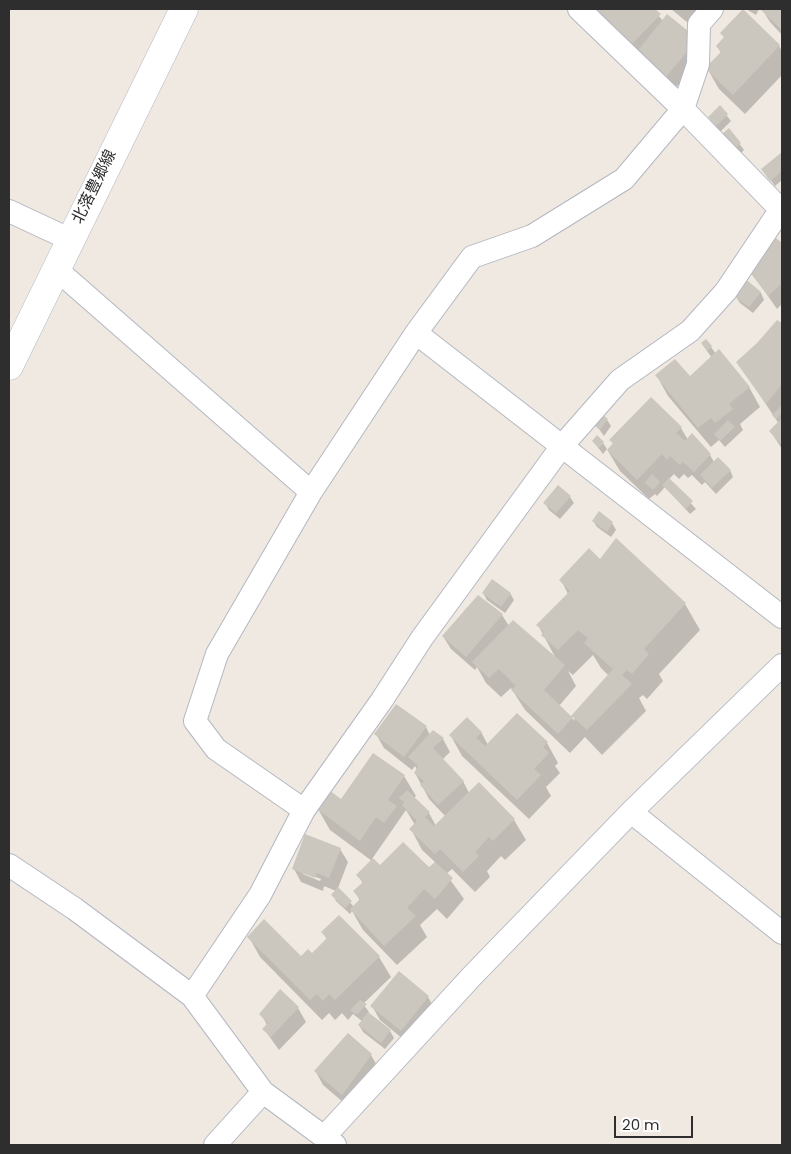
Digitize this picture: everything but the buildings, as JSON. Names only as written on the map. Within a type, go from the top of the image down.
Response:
[{"type":"main road","name":"北落豊郷線","points":[[9,366],[69,239],[184,9]]},
{"type":"street","points":[[192,996],[260,895],[304,810],[382,700],[422,638],[562,446],[620,380],[690,331],[726,290],[782,210],[683,109],[579,9]]},
{"type":"street","points":[[304,810],[216,749],[195,721],[217,654],[311,492],[416,332],[472,257],[532,236],[624,179],[683,109],[698,64],[700,24],[712,9]]},
{"type":"street","points":[[9,212],[69,239]]},
{"type":"street","points":[[56,268],[311,492]]},
{"type":"street","points":[[416,332],[782,617]]},
{"type":"street","points":[[9,865],[74,909],[192,996],[263,1092],[330,1141],[473,975],[631,812],[782,665]]},
{"type":"street","points":[[631,812],[782,933]]},
{"type":"street","points":[[215,1145],[263,1092]]}]
